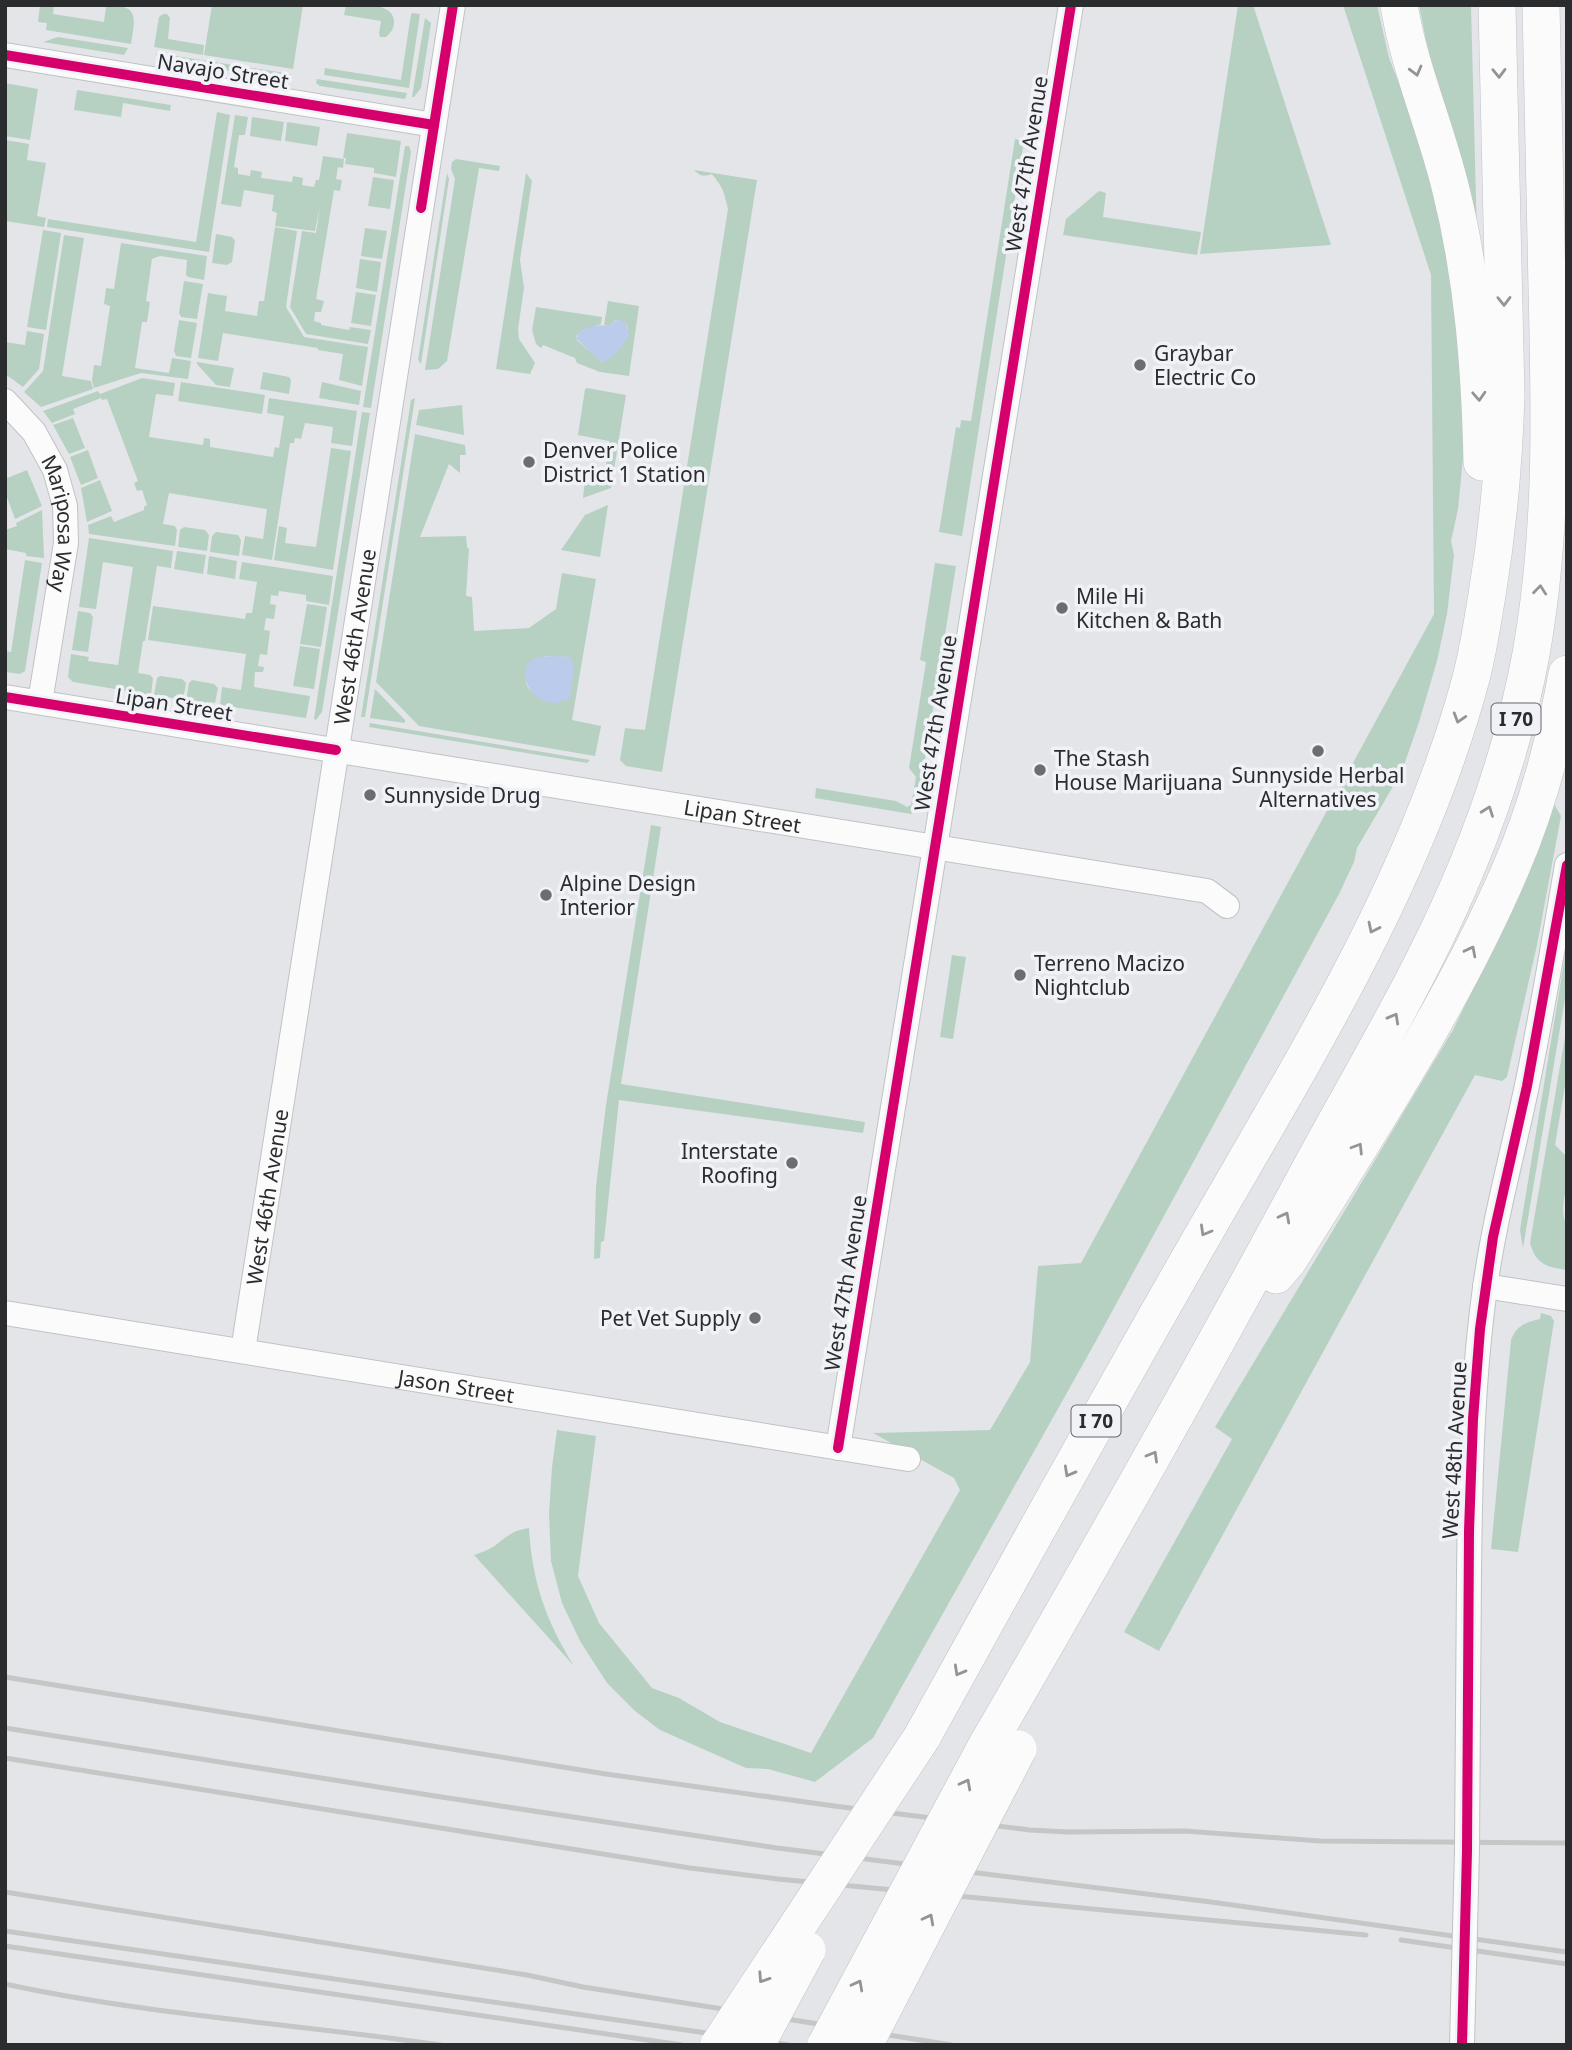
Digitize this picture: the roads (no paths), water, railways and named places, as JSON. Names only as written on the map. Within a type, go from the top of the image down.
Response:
[{"type":"highway","points":[[1399,5],[1449,183],[1469,276],[1482,467],[1477,652]]},
{"type":"highway","name":"I 70","points":[[756,2045],[1101,1413],[1345,984],[1409,854],[1430,803],[1449,750],[1477,652],[1496,540],[1505,446],[1497,5]]},
{"type":"highway","name":"I 70","points":[[826,2045],[1002,1747],[1084,1579],[1206,1364],[1400,1006],[1444,918],[1495,792],[1522,698],[1538,609],[1549,502],[1550,393],[1541,5]]},
{"type":"highway","points":[[1206,1364],[1288,1261],[1383,1106],[1465,962],[1494,905],[1522,839],[1551,749],[1567,674]]},
{"type":"highway","points":[[719,2045],[922,1737]]},
{"type":"highway","points":[[864,2045],[1002,1747]]},
{"type":"street","name":"West 46th Avenue","points":[[243,1351],[453,5]]},
{"type":"street","name":"West 47th Avenue","points":[[838,1448],[1071,5]]},
{"type":"street","name":"Navajo Street","points":[[5,55],[434,125]]},
{"type":"street","name":"Mariposa Way","points":[[5,401],[34,432],[55,470],[65,506],[66,543],[40,702]]},
{"type":"street","name":"Lipan Street","points":[[5,697],[1207,891],[1227,906]]},
{"type":"street","name":"West 48th Avenue","points":[[1462,2045],[1473,1419],[1485,1286],[1493,1237],[1527,1086],[1567,865]]},
{"type":"street","points":[[1485,1286],[1567,1299]]},
{"type":"street","name":"Jason Street","points":[[5,1313],[908,1459]]},
{"type":"water","points":[[618,319],[626,323],[629,335],[618,352],[606,361],[600,361],[576,338],[586,328],[610,326]]},
{"type":"water","points":[[554,656],[570,657],[574,665],[570,698],[558,703],[538,698],[531,691],[525,674],[532,660]]},
{"type":"railway","points":[[5,1677],[606,1774],[1030,1830],[1185,1831],[1320,1841],[1567,1843]]},
{"type":"railway","points":[[5,1728],[777,1848],[1211,1902],[1567,1952]]},
{"type":"railway","points":[[5,1758],[690,1868],[778,1879],[1366,1935]]},
{"type":"railway","points":[[5,1892],[952,2045]]},
{"type":"railway","points":[[5,1931],[789,2045]]},
{"type":"railway","points":[[1401,1940],[1567,1964]]},
{"type":"railway","points":[[5,1946],[682,2045]]},
{"type":"railway","points":[[5,1984],[113,2004],[441,2045]]},
{"type":"place","name":"Graybar Electric Co","points":[[1140,365]]},
{"type":"place","name":"Denver Police District 1 Station","points":[[529,462]]},
{"type":"place","name":"Mile Hi Kitchen & Bath","points":[[1062,608]]},
{"type":"place","name":"Sunnyside Herbal Alternatives","points":[[1318,751]]},
{"type":"place","name":"The Stash House Marijuana","points":[[1040,770]]},
{"type":"place","name":"Sunnyside Drug","points":[[370,795]]},
{"type":"place","name":"Alpine Design Interior","points":[[546,895]]},
{"type":"place","name":"Terreno Macizo Nightclub","points":[[1020,975]]},
{"type":"place","name":"Interstate Roofing","points":[[792,1163]]},
{"type":"place","name":"Pet Vet Supply","points":[[755,1318]]}]
